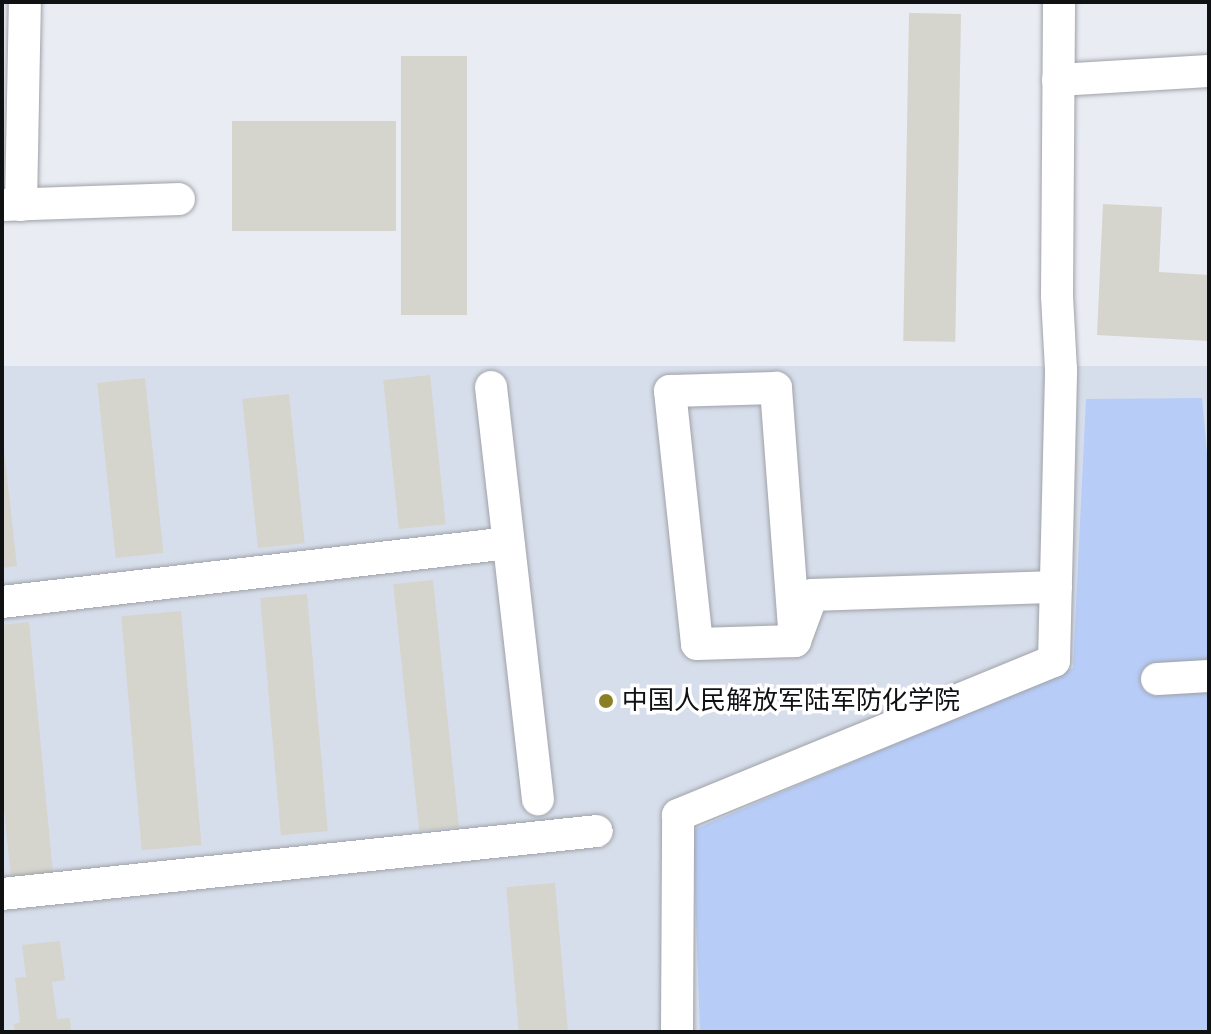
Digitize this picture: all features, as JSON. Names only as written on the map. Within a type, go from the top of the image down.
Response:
[{"type":"street","points":[[25,2],[11,205],[179,199]]},
{"type":"street","points":[[677,1032],[678,815],[1054,661],[1061,370],[1057,296],[1059,2]]},
{"type":"street","points":[[1058,80],[1209,71]]},
{"type":"street","points":[[491,387],[538,799]]},
{"type":"street","points":[[776,388],[795,641],[697,644],[670,391],[776,388]]},
{"type":"street","points":[[2,602],[509,543]]},
{"type":"street","points":[[795,641],[812,595],[1056,587]]},
{"type":"street","points":[[1157,679],[1209,676]]},
{"type":"street","points":[[2,894],[597,831]]},
{"type":"shaded area","name":"中国人民解放军陆军防化学院","points":[[2,366],[1209,366],[1209,1032],[2,1032]]},
{"type":"shaded area","points":[[1202,398],[1209,475],[1209,1032],[700,1032],[693,830],[1073,668],[1086,399]]},
{"type":"building","points":[[909,13],[961,14],[955,342],[903,341]]},
{"type":"building","points":[[401,56],[467,56],[467,315],[401,315]]},
{"type":"building","points":[[232,121],[396,121],[396,231],[232,231]]},
{"type":"building","points":[[1103,204],[1162,207],[1159,272],[1209,275],[1209,341],[1097,335]]},
{"type":"building","points":[[430,375],[446,524],[399,529],[383,380]]},
{"type":"building","points":[[145,378],[163,553],[116,558],[97,383]]},
{"type":"building","points":[[289,394],[305,543],[258,548],[242,399]]},
{"type":"building","points":[[2,433],[17,566],[2,568]]},
{"type":"building","points":[[433,580],[459,827],[419,831],[393,584]]},
{"type":"building","points":[[307,594],[328,831],[281,835],[260,598]]},
{"type":"building","points":[[181,611],[201,845],[142,850],[121,616]]},
{"type":"building","points":[[29,622],[53,873],[11,878],[2,788],[2,625]]},
{"type":"building","points":[[555,883],[568,1031],[519,1032],[506,887]]},
{"type":"building","points":[[60,941],[65,980],[52,982],[57,1019],[70,1018],[71,1032],[15,1032],[14,1024],[20,1023],[15,978],[26,977],[22,945]]},
{"type":"place","name":"中国人民解放军陆军防化学院","points":[[606,701]]}]
